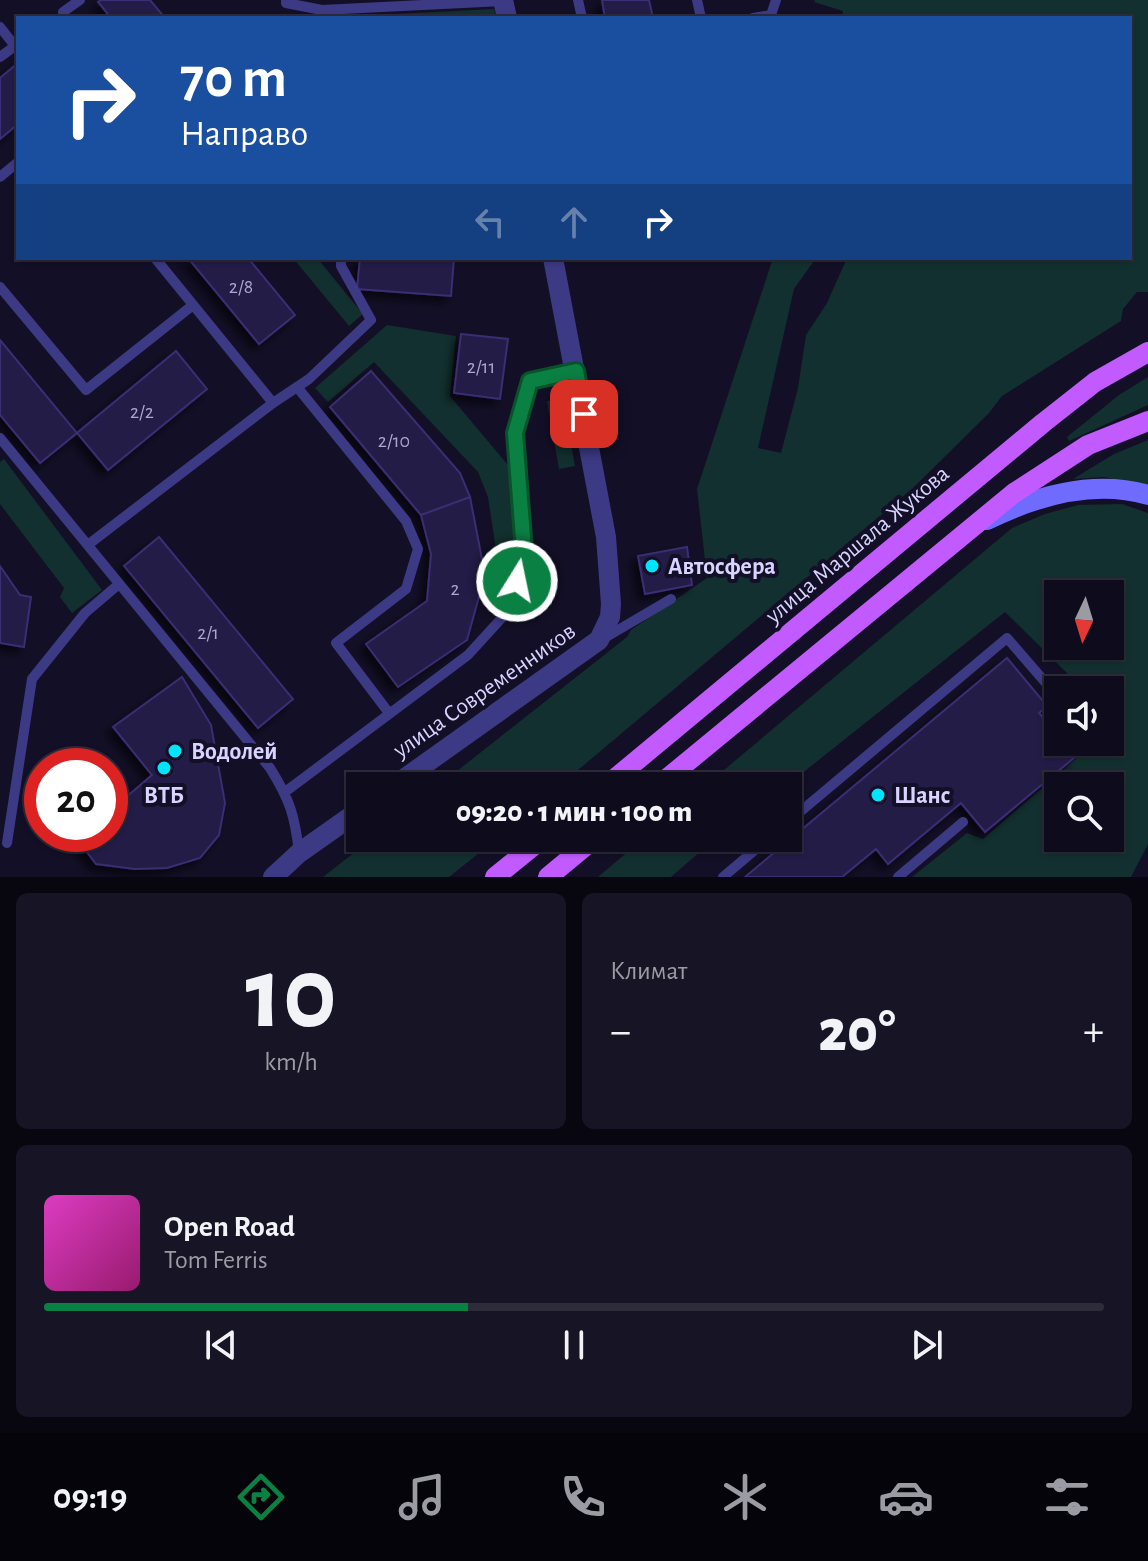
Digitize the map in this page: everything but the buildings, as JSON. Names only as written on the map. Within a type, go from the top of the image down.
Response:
[{"type":"main road","name":"улица Маршала Жукова","points":[[623,772],[1043,423],[1095,382],[1148,352]]},
{"type":"main road","points":[[675,772],[1014,493],[1088,445],[1148,421]]},
{"type":"main road","points":[[972,526],[1011,508],[1056,495],[1102,487],[1148,495]]},
{"type":"main road","points":[[495,877],[526,852]]},
{"type":"main road","points":[[548,877],[578,852]]},
{"type":"street","name":"улица Современников","points":[[414,772],[599,640],[610,617],[606,537],[553,260]]},
{"type":"street","points":[[273,877],[299,853],[346,820]]},
{"type":"lane","points":[[62,16],[80,0]]},
{"type":"lane","points":[[286,0],[286,3],[322,14],[503,0]]},
{"type":"lane","points":[[765,16],[771,15],[776,0]]},
{"type":"lane","points":[[0,27],[16,45],[0,57]]},
{"type":"lane","points":[[0,177],[16,164]]},
{"type":"lane","points":[[157,260],[273,403]]},
{"type":"lane","points":[[89,544],[309,379],[371,320],[341,266],[341,260]]},
{"type":"lane","points":[[0,287],[86,390],[193,305]]},
{"type":"lane","points":[[285,792],[468,655],[509,610],[524,551],[515,433],[530,381],[576,371]]},
{"type":"lane","points":[[297,387],[406,521],[418,549],[406,589],[336,643],[389,713]]},
{"type":"lane","points":[[0,438],[270,768],[295,816],[299,853]]},
{"type":"lane","points":[[7,843],[32,679],[85,613],[119,584]]},
{"type":"lane","points":[[599,640],[671,599]]},
{"type":"lane","points":[[802,810],[1007,638],[1044,681]]},
{"type":"lane","points":[[898,877],[963,822]]},
{"type":"lane","points":[[723,877],[752,852]]},
{"type":"green space","points":[[1148,0],[1148,292],[1137,292],[1123,309],[1121,321],[1002,396],[989,413],[911,490],[576,772],[456,772],[627,637],[631,630],[707,578],[697,489],[772,260],[815,260],[794,289],[758,448],[781,453],[798,388],[806,335],[827,303],[846,260],[1132,260],[1132,16],[842,16],[843,11],[814,2]]},
{"type":"green space","points":[[494,9],[496,16],[356,16]]},
{"type":"green space","points":[[295,260],[319,260],[363,314],[349,326]]},
{"type":"green space","points":[[387,325],[456,336],[450,396],[512,470],[519,549],[511,579],[491,601],[499,569],[488,497],[478,472],[374,362],[328,402],[315,388]]},
{"type":"green space","points":[[1148,377],[1148,405],[1069,441],[1067,437],[1119,395]]},
{"type":"green space","points":[[563,399],[575,466],[559,469],[547,401]]},
{"type":"green space","points":[[1148,440],[1148,486],[1104,477],[1073,479],[1114,454]]},
{"type":"green space","points":[[4,459],[102,590],[72,613],[60,597],[64,588],[0,504],[0,462]]},
{"type":"green space","points":[[1122,504],[1148,513],[1148,844],[1131,877],[912,877],[967,833],[983,839],[1044,786],[1044,852],[1124,852],[1124,772],[1061,772],[1078,756],[1124,756],[1124,676],[1070,676],[1054,660],[1124,660],[1124,580],[1044,580],[1044,650],[1005,612],[802,773],[722,772],[1012,528],[1078,505]]},
{"type":"green space","points":[[355,852],[480,852],[449,877],[323,877]]},
{"type":"green space","points":[[627,852],[700,852],[671,877],[598,877]]},
{"type":"place","name":"Автосфера","points":[[652,566]]},
{"type":"place","name":"Водолей","points":[[175,751]]},
{"type":"place","name":"ВТБ","points":[[164,768]]},
{"type":"place","name":"Шанс","points":[[878,795]]},
{"type":"route","points":[[517,581],[524,551],[515,433],[530,381],[576,371],[584,414]]}]
